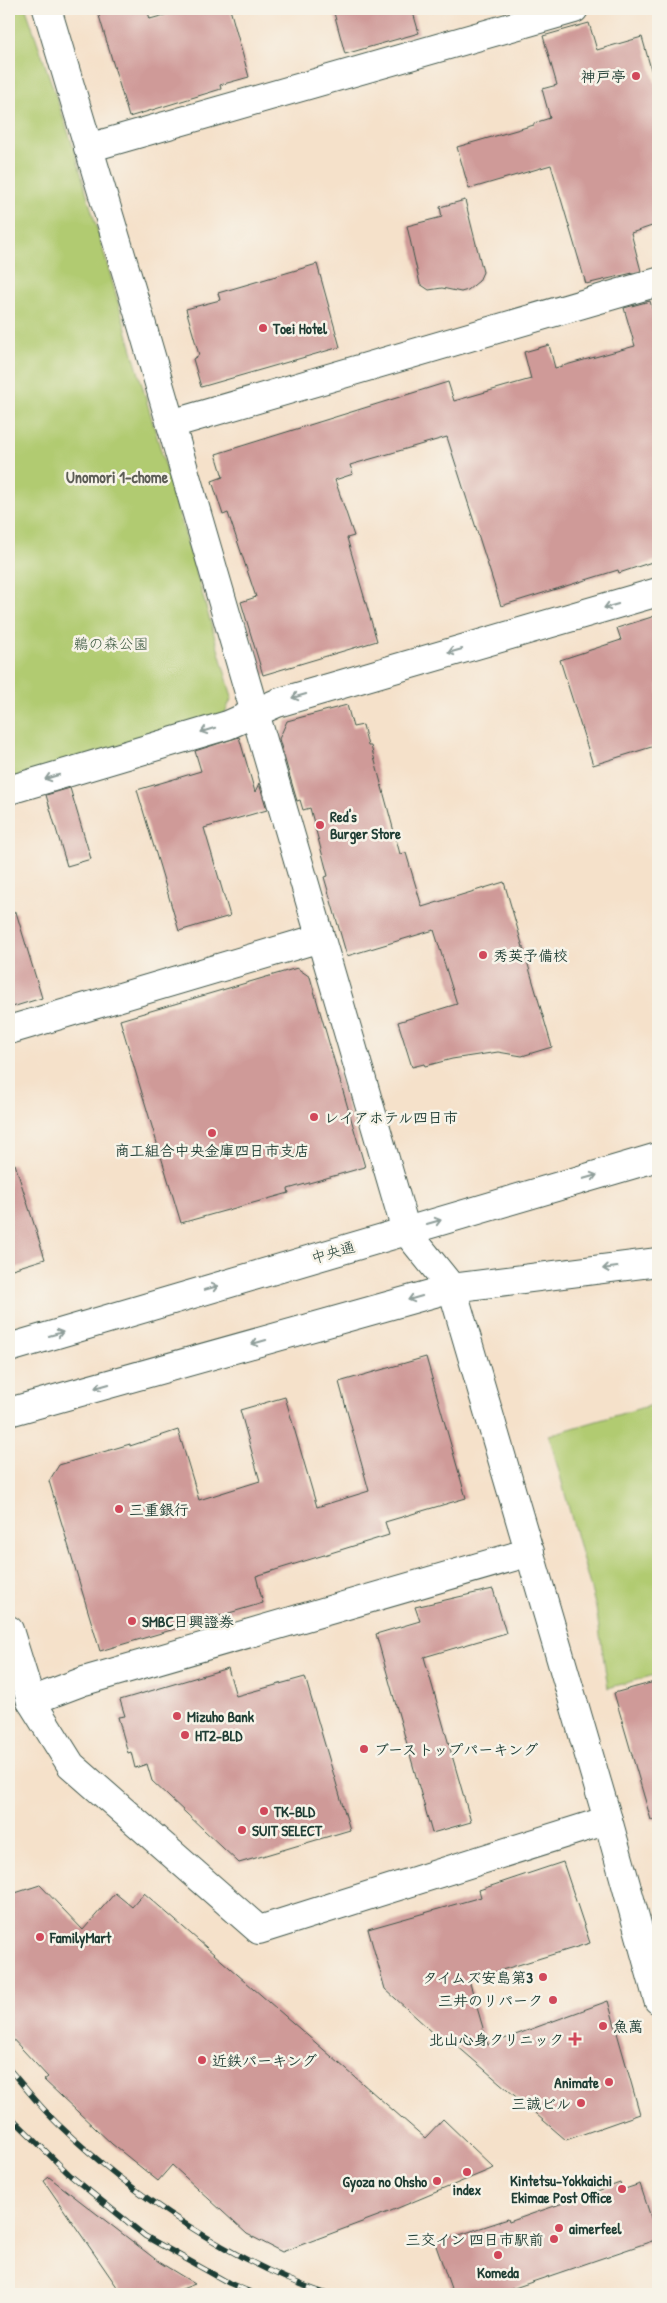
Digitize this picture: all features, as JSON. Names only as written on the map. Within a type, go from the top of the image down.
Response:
[{"type":"street","points":[[47,9],[171,424],[253,712],[406,1231],[452,1288],[608,1820],[658,2000]]},
{"type":"street","points":[[88,148],[574,9]]},
{"type":"street","points":[[171,424],[658,282]]},
{"type":"street","points":[[9,790],[228,724],[277,703],[658,592]]},
{"type":"street","points":[[9,1030],[320,938]]},
{"type":"street","name":"中央通","points":[[9,1348],[658,1157]]},
{"type":"street","points":[[9,1412],[452,1288],[658,1262]]},
{"type":"street","points":[[31,1701],[84,1681],[530,1552]]},
{"type":"street","points":[[9,1630],[31,1701],[70,1765],[259,1930],[608,1820]]},
{"type":"green space","name":"鵜の森公園","points":[[9,9],[26,9],[74,149],[232,697],[224,715],[9,779]]},
{"type":"green space","points":[[658,1403],[658,1674],[608,1688],[596,1608],[549,1435]]},
{"type":"building","points":[[97,9],[147,9],[150,19],[186,9],[230,9],[249,77],[220,85],[221,89],[129,117]]},
{"type":"building","points":[[333,9],[412,9],[419,33],[345,54]]},
{"type":"building","points":[[589,23],[597,50],[642,37],[658,94],[658,224],[631,233],[641,271],[586,284],[551,165],[469,189],[457,147],[534,125],[534,123],[550,118],[542,89],[557,85],[543,36]]},
{"type":"building","points":[[465,200],[483,272],[479,281],[468,290],[461,292],[442,288],[429,290],[420,284],[407,226],[442,217],[440,207]]},
{"type":"building","name":"Toei Hotel","points":[[317,264],[340,347],[201,387],[193,359],[199,355],[186,309],[220,300],[218,293]]},
{"type":"building","points":[[650,301],[658,330],[658,560],[619,573],[618,570],[501,606],[447,437],[350,465],[353,474],[335,480],[354,536],[347,538],[377,641],[263,675],[241,602],[256,597],[228,513],[223,515],[212,481],[223,477],[216,454],[448,382],[454,401],[531,379],[524,352],[549,345],[555,368],[635,346],[624,308]]},
{"type":"building","points":[[658,615],[658,745],[593,765],[560,660],[621,640],[617,628]]},
{"type":"building","points":[[347,705],[353,727],[363,725],[368,746],[371,746],[400,854],[406,853],[422,907],[504,882],[552,1047],[522,1056],[498,1052],[412,1067],[398,1022],[457,1004],[434,930],[347,956],[324,877],[328,876],[310,808],[303,810],[300,800],[297,801],[279,739],[287,721]]},
{"type":"building","points":[[239,737],[255,792],[259,783],[267,810],[204,828],[230,916],[179,931],[137,790],[201,771],[195,751]]},
{"type":"building","points":[[70,788],[91,859],[67,866],[46,795]]},
{"type":"building","points":[[16,912],[42,998],[9,1008],[9,913]]},
{"type":"building","name":"商工組合中央金庫四日市支店","points":[[297,968],[310,977],[365,1167],[288,1189],[289,1193],[181,1223],[120,1020]]},
{"type":"building","points":[[15,1164],[45,1259],[9,1270],[9,1165]]},
{"type":"building","points":[[426,1357],[466,1498],[385,1522],[389,1535],[256,1576],[263,1603],[100,1651],[49,1481],[59,1465],[130,1444],[130,1446],[178,1430],[199,1500],[260,1481],[240,1410],[285,1397],[317,1507],[369,1491],[339,1382]]},
{"type":"building","points":[[493,1589],[506,1633],[424,1657],[471,1822],[432,1833],[376,1634],[420,1621],[415,1607]]},
{"type":"building","points":[[228,1668],[236,1696],[305,1677],[350,1830],[239,1863],[152,1781],[147,1764],[135,1768],[131,1752],[128,1753],[118,1717],[125,1716],[120,1700]]},
{"type":"building","points":[[658,1681],[658,1819],[651,1820],[614,1693]]},
{"type":"building","points":[[563,1862],[590,1943],[469,1980],[488,2045],[608,2001],[640,2114],[566,2140],[456,2045],[449,2047],[385,1989],[368,1929],[481,1897],[479,1890]]},
{"type":"building","name":"近鉄パーキング","points":[[40,1885],[83,1930],[115,1893],[132,1907],[144,1893],[425,2138],[443,2119],[494,2168],[386,2213],[282,2252],[247,2234],[172,2165],[158,2181],[112,2144],[44,2080],[48,2077],[9,2035],[9,1895]]},
{"type":"building","points":[[49,2177],[159,2262],[195,2284],[169,2294],[122,2294],[44,2181]]},
{"type":"building","name":"三交イン 四日市駅前","points":[[620,2183],[622,2190],[640,2184],[658,2239],[497,2294],[453,2294],[435,2243],[508,2219],[509,2222]]},
{"type":"railway","points":[[9,2069],[39,2105],[59,2125],[87,2151],[150,2200],[219,2245],[255,2264],[327,2294]]},
{"type":"railway","points":[[9,2115],[71,2176],[145,2236],[229,2283],[255,2294]]},
{"type":"place","name":"神戸亭","points":[[636,76]]},
{"type":"place","name":"Toei Hotel","points":[[263,328]]},
{"type":"place","name":"Red's Burger Store","points":[[320,825]]},
{"type":"place","name":"秀英予備校","points":[[483,955]]},
{"type":"place","name":"レイアホテル四日市","points":[[314,1117]]},
{"type":"place","name":"商工組合中央金庫四日市支店","points":[[212,1133]]},
{"type":"place","name":"三重銀行","points":[[119,1509]]},
{"type":"place","name":"SMBC日興證券","points":[[132,1621]]},
{"type":"place","name":"Mizuho Bank","points":[[177,1716]]},
{"type":"place","name":"HT2-BLD","points":[[185,1735]]},
{"type":"place","name":"ブーストップパーキング","points":[[364,1749]]},
{"type":"place","name":"TK-BLD","points":[[264,1811]]},
{"type":"place","name":"SUIT SELECT","points":[[242,1830]]},
{"type":"place","name":"FamilyMart","points":[[40,1937]]},
{"type":"place","name":"タイムズ安島第3","points":[[543,1977]]},
{"type":"place","name":"三井のリパーク","points":[[553,2000]]},
{"type":"place","name":"魚萬","points":[[603,2026]]},
{"type":"place","name":"北山心身クリニック","points":[[575,2039]]},
{"type":"place","name":"近鉄パーキング","points":[[202,2060]]},
{"type":"place","name":"Animate","points":[[609,2082]]},
{"type":"place","name":"三誠ビル","points":[[581,2103]]},
{"type":"place","name":"index","points":[[467,2172]]},
{"type":"place","name":"Gyoza no Ohsho","points":[[437,2181]]},
{"type":"place","name":"Kintetsu-Yokkaichi Ekimae Post Office","points":[[622,2189]]},
{"type":"place","name":"aimerfeel","points":[[559,2228]]},
{"type":"place","name":"三交イン 四日市駅前","points":[[554,2239]]},
{"type":"place","name":"Komeda","points":[[498,2255]]},
{"type":"district","name":"Unomori 1-chome","points":[[117,477]]}]
